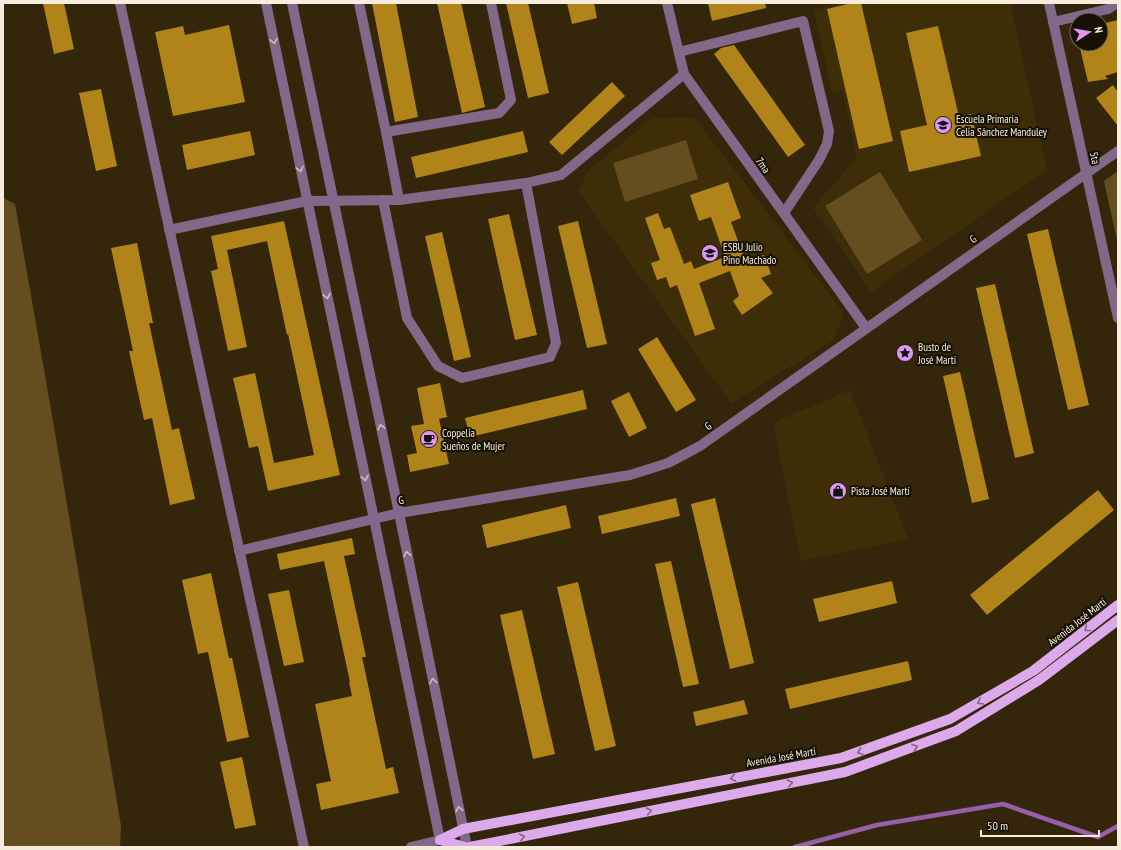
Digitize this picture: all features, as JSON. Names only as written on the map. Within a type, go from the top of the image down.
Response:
[{"type":"main road","name":"Avenida José Martí","points":[[440,844],[463,829],[841,758],[950,720],[1033,671],[1118,605]]},
{"type":"main road","points":[[440,844],[467,847],[845,772],[956,731],[1039,680],[1118,620]]},
{"type":"street","points":[[120,3],[304,847]]},
{"type":"street","points":[[266,3],[374,518],[440,844],[411,847]]},
{"type":"street","points":[[292,3],[399,513],[467,847]]},
{"type":"street","points":[[359,3],[399,200]]},
{"type":"street","points":[[386,132],[499,113],[511,100],[491,3]]},
{"type":"street","name":"7ma","points":[[668,3],[684,74],[866,328]]},
{"type":"street","name":"5ta","points":[[1049,3],[1118,318]]},
{"type":"street","points":[[1053,22],[1108,9],[1117,3]]},
{"type":"street","points":[[679,52],[803,21],[829,131],[828,144],[784,213]]},
{"type":"street","points":[[169,230],[307,201],[399,200],[526,183],[561,175],[684,74]]},
{"type":"street","name":"G","points":[[239,551],[374,518],[630,475],[668,463],[700,446],[1118,152]]},
{"type":"street","points":[[383,200],[408,318],[438,366],[462,378],[550,358],[556,343],[526,183]]},
{"type":"shaded area","name":"Escuela Primaria Celia Sánchez Manduley","points":[[844,3],[1010,3],[1047,170],[871,292],[813,208],[857,157],[842,90],[832,92],[814,10]]},
{"type":"shaded area","name":"ESBU Julio Pino Machado","points":[[694,117],[844,313],[834,340],[731,403],[579,192],[587,172],[652,118]]},
{"type":"shaded area","points":[[686,140],[698,179],[625,202],[613,163]]},
{"type":"shaded area","points":[[1118,171],[1118,245],[1104,181]]},
{"type":"shaded area","points":[[880,172],[922,240],[867,274],[825,206]]},
{"type":"shaded area","points":[[3,198],[15,204],[121,826],[120,847],[3,847]]},
{"type":"shaded area","name":"Pista José Martí","points":[[850,390],[908,539],[801,561],[773,423]]},
{"type":"building","points":[[43,3],[64,3],[74,49],[54,54]]},
{"type":"building","points":[[372,3],[396,3],[418,117],[395,122]]},
{"type":"building","points":[[437,3],[461,3],[485,107],[462,113]]},
{"type":"building","points":[[506,3],[528,3],[549,93],[528,98]]},
{"type":"building","points":[[567,3],[594,3],[597,18],[572,24]]},
{"type":"building","points":[[708,3],[765,3],[766,8],[712,21]]},
{"type":"building","points":[[852,3],[861,3],[893,141],[859,149],[827,9]]},
{"type":"building","points":[[1118,20],[1118,72],[1105,76],[1108,79],[1088,82],[1081,52],[1109,52],[1109,22]]},
{"type":"building","points":[[229,25],[245,102],[173,116],[155,32],[183,26],[185,35]]},
{"type":"building","points":[[938,26],[959,117],[971,114],[981,156],[909,172],[900,131],[927,125],[906,33]]},
{"type":"building","points":[[734,45],[805,145],[788,157],[714,54],[721,48]]},
{"type":"building","points":[[612,82],[625,96],[562,155],[549,142]]},
{"type":"building","points":[[1113,85],[1118,92],[1118,126],[1096,98]]},
{"type":"building","points":[[101,89],[117,166],[96,171],[79,93]]},
{"type":"building","points":[[250,131],[255,155],[187,170],[182,145]]},
{"type":"building","points":[[523,131],[528,152],[416,178],[411,157]]},
{"type":"building","points":[[728,182],[741,218],[731,222],[746,262],[764,255],[771,274],[761,278],[773,293],[742,315],[733,301],[739,296],[730,271],[699,283],[715,329],[695,336],[677,285],[670,288],[666,277],[657,280],[651,263],[660,260],[645,218],[658,213],[664,229],[670,227],[684,264],[691,261],[694,269],[725,257],[711,217],[699,221],[690,195]]},
{"type":"building","points":[[509,214],[537,335],[515,340],[488,219]]},
{"type":"building","points":[[284,221],[340,475],[268,491],[258,446],[249,448],[233,378],[255,373],[274,463],[314,455],[288,334],[287,335],[267,241],[227,250],[247,347],[228,351],[211,271],[218,269],[211,236]]},
{"type":"building","points":[[578,221],[607,344],[587,348],[558,226]]},
{"type":"building","points":[[1048,229],[1089,405],[1068,410],[1027,234]]},
{"type":"building","points":[[442,232],[471,357],[454,361],[425,236]]},
{"type":"building","points":[[137,243],[153,323],[149,323],[172,430],[179,428],[195,499],[170,505],[152,418],[144,420],[129,351],[133,351],[111,248]]},
{"type":"building","points":[[995,284],[1034,453],[1015,458],[976,288]]},
{"type":"building","points":[[657,337],[696,400],[676,412],[638,349]]},
{"type":"building","points":[[960,372],[989,499],[972,503],[943,376]]},
{"type":"building","name":"Coppelia Sueños de Mujer","points":[[440,383],[447,417],[439,419],[449,464],[410,472],[407,455],[417,453],[411,426],[424,424],[417,388]]},
{"type":"building","points":[[583,390],[587,409],[470,437],[465,418]]},
{"type":"building","points":[[629,392],[647,428],[629,437],[611,401]]},
{"type":"building","points":[[1098,490],[1114,510],[987,615],[970,595]]},
{"type":"building","points":[[676,498],[680,516],[602,534],[598,516]]},
{"type":"building","points":[[715,498],[754,663],[730,669],[691,504]]},
{"type":"building","points":[[566,505],[571,528],[487,548],[482,525]]},
{"type":"building","points":[[352,538],[355,554],[344,556],[366,657],[362,657],[386,769],[393,767],[399,793],[321,810],[316,784],[331,781],[315,704],[352,696],[350,682],[324,561],[280,570],[277,554]]},
{"type":"building","points":[[671,561],[699,684],[683,687],[655,564]]},
{"type":"building","points":[[211,573],[229,658],[232,658],[249,737],[227,742],[208,652],[198,654],[182,580]]},
{"type":"building","points":[[892,581],[897,603],[819,622],[813,599]]},
{"type":"building","points":[[578,582],[616,746],[595,751],[557,587]]},
{"type":"building","points":[[289,590],[304,662],[284,666],[268,594]]},
{"type":"building","points":[[522,610],[555,754],[533,759],[500,615]]},
{"type":"building","points":[[908,661],[912,680],[790,709],[785,689]]},
{"type":"building","points":[[744,700],[748,714],[696,726],[693,712]]},
{"type":"building","points":[[242,757],[256,825],[235,829],[220,762]]},
{"type":"waterway","points":[[795,847],[877,825],[1003,804],[1098,837],[1118,826]]},
{"type":"place","name":"Escuela Primaria Celia Sánchez Manduley","points":[[943,125]]},
{"type":"place","name":"ESBU Julio Pino Machado","points":[[710,253]]},
{"type":"place","name":"Busto de José Martí","points":[[905,353]]},
{"type":"place","name":"Coppelia Sueños de Mujer","points":[[429,439]]},
{"type":"place","name":"Pista José Martí","points":[[838,491]]}]
